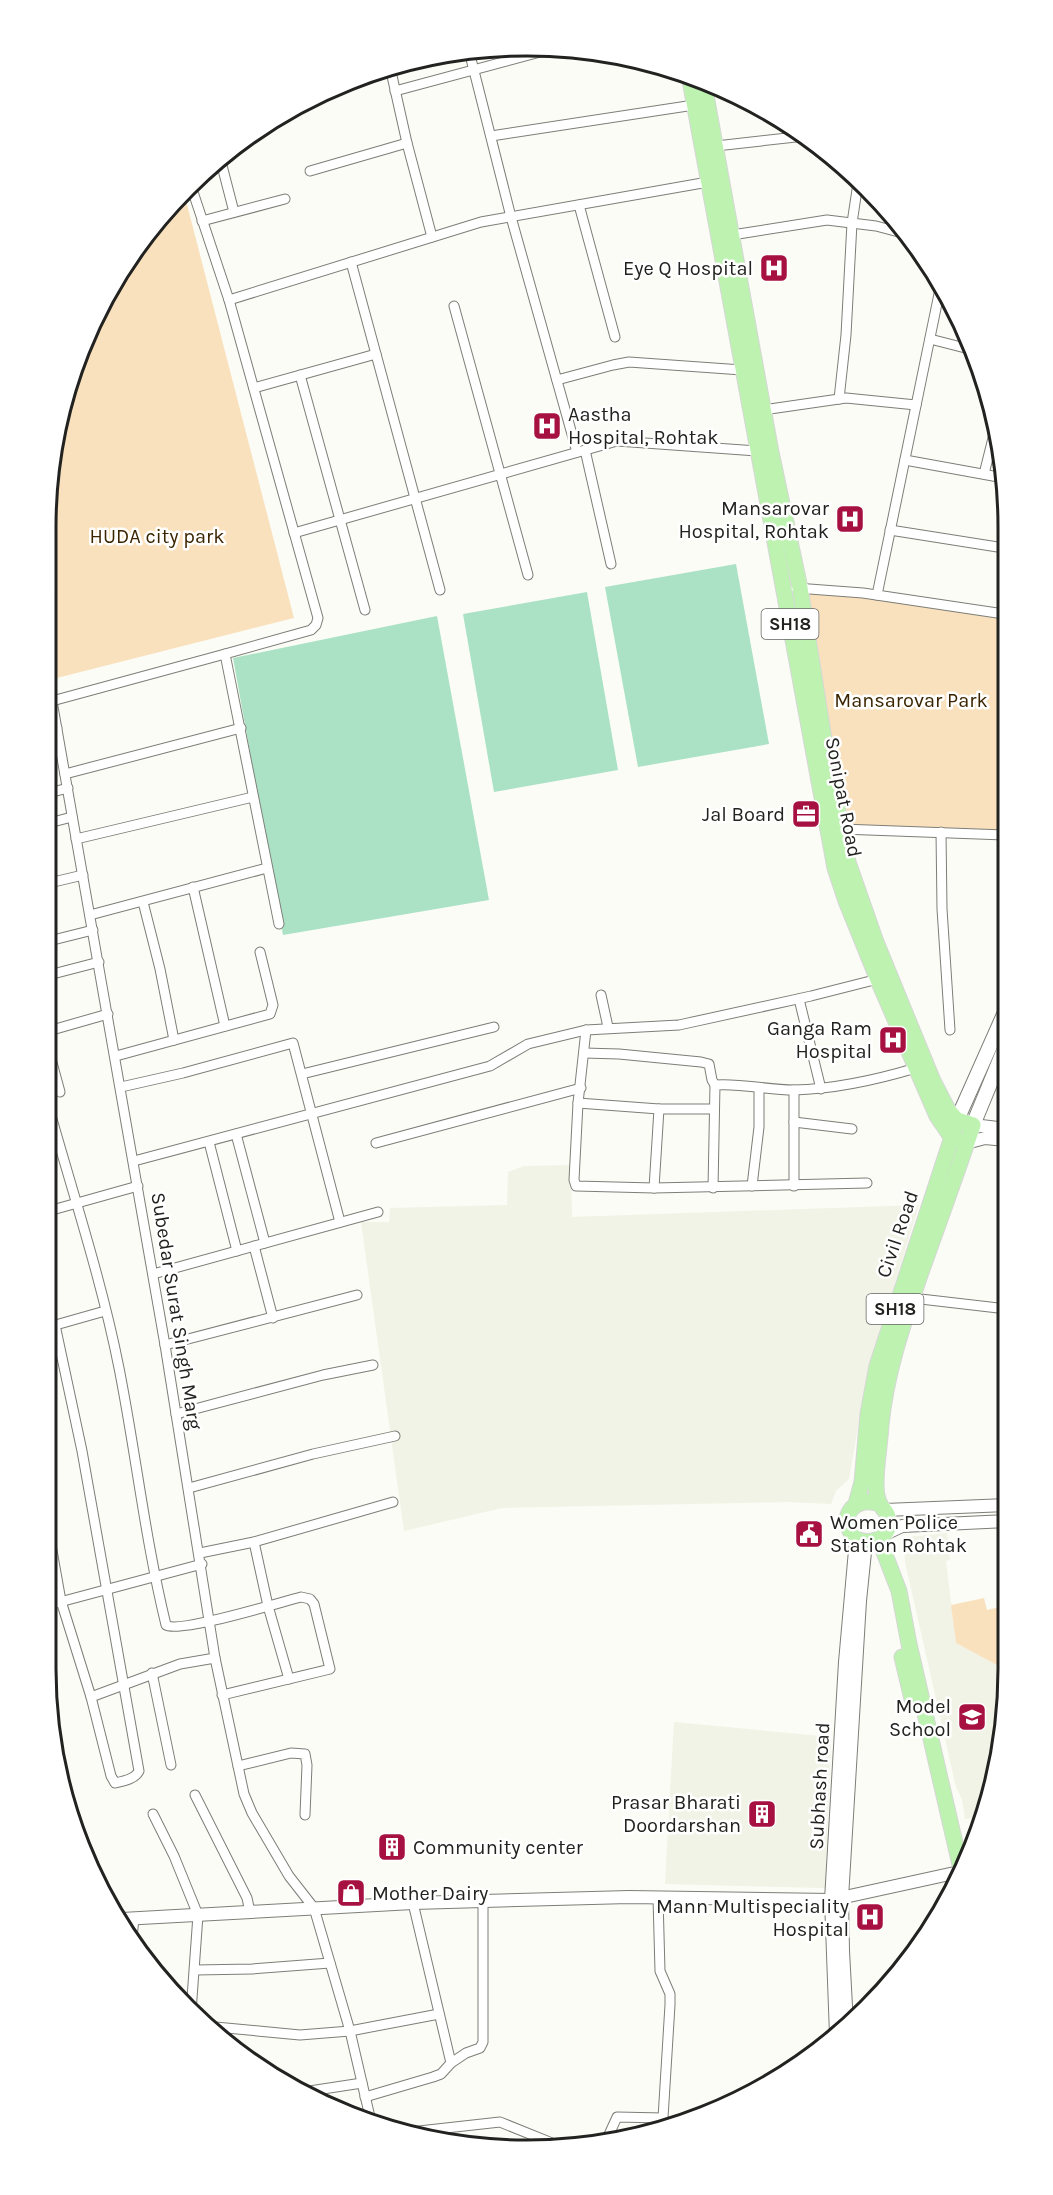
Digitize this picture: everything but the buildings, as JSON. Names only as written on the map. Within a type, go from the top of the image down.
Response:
[{"type":"main road","name":"Sonipat Road","points":[[690,85],[783,588],[820,753],[884,978],[916,1068],[937,1116],[959,1141]]},
{"type":"main road","name":"Sonipat Road","points":[[705,90],[763,410],[800,588],[835,868],[846,901],[933,1081],[948,1110],[957,1120]]},
{"type":"main road","points":[[998,1028],[957,1120],[973,1125],[998,1064]]},
{"type":"main road","name":"Civil Road","points":[[882,1507],[876,1482],[882,1415],[890,1369],[959,1141],[957,1120]]},
{"type":"main road","name":"Civil Road","points":[[856,1504],[862,1482],[868,1414],[877,1366],[959,1141],[973,1125]]},
{"type":"main road","points":[[856,1504],[864,1501],[882,1507]]},
{"type":"main road","name":"SH18","points":[[856,1504],[847,1517],[847,1526],[872,1539],[913,1619],[964,1844]]},
{"type":"main road","name":"SH18","points":[[872,1539],[888,1526],[888,1518],[882,1507]]},
{"type":"main road","points":[[899,1591],[956,1862]]},
{"type":"main road","name":"SH18","points":[[899,1591],[896,1610],[897,1636],[955,1863]]},
{"type":"street","points":[[395,91],[474,69],[508,57]]},
{"type":"street","points":[[471,59],[511,217],[557,380],[581,451],[611,564]]},
{"type":"street","points":[[392,76],[432,237]]},
{"type":"street","points":[[491,136],[694,105]]},
{"type":"street","points":[[716,146],[791,138]]},
{"type":"street","points":[[310,171],[407,143]]},
{"type":"street","points":[[222,167],[234,212]]},
{"type":"street","points":[[229,300],[481,222],[708,182]]},
{"type":"street","points":[[840,399],[852,223],[857,190]]},
{"type":"street","points":[[56,700],[311,630],[318,618],[229,300],[193,193]]},
{"type":"street","points":[[202,221],[285,199]]},
{"type":"street","points":[[579,205],[615,337]]},
{"type":"street","points":[[732,235],[826,220],[892,230]]},
{"type":"street","points":[[351,262],[440,590]]},
{"type":"street","points":[[877,595],[938,298]]},
{"type":"street","points":[[454,306],[528,575]]},
{"type":"street","points":[[930,339],[962,347]]},
{"type":"street","points":[[254,388],[376,354]]},
{"type":"street","points":[[557,380],[613,364],[629,362],[742,370]]},
{"type":"street","points":[[300,375],[365,610]]},
{"type":"street","points":[[763,410],[840,399],[916,405]]},
{"type":"street","points":[[294,533],[617,441],[757,451]]},
{"type":"street","points":[[984,474],[990,449]]},
{"type":"street","points":[[905,460],[994,476]]},
{"type":"street","points":[[890,530],[998,547]]},
{"type":"street","points":[[783,588],[877,595],[998,613]]},
{"type":"street","points":[[225,654],[279,924]]},
{"type":"street","name":"Subedar Surat Singh Marg","points":[[56,723],[134,1161],[222,1695],[244,1794],[252,1813],[289,1876],[314,1908]]},
{"type":"street","points":[[65,774],[241,728]]},
{"type":"street","points":[[56,791],[68,788]]},
{"type":"street","points":[[76,839],[253,797]]},
{"type":"street","points":[[56,821],[72,817]]},
{"type":"street","points":[[841,830],[998,835]]},
{"type":"street","points":[[941,832],[942,909],[950,1030]]},
{"type":"street","points":[[90,915],[267,868]]},
{"type":"street","points":[[56,881],[83,875]]},
{"type":"street","points":[[193,887],[225,1026]]},
{"type":"street","points":[[143,902],[160,969],[174,1040]]},
{"type":"street","points":[[56,939],[93,930]]},
{"type":"street","points":[[116,1056],[270,1014],[273,1005],[260,952]]},
{"type":"street","points":[[56,973],[99,962]]},
{"type":"street","points":[[134,1161],[490,1066],[528,1044],[608,1027],[679,1025],[884,978]]},
{"type":"street","points":[[601,995],[608,1027]]},
{"type":"street","points":[[799,999],[821,1089]]},
{"type":"street","points":[[56,1029],[108,1014]]},
{"type":"street","points":[[302,1074],[494,1027]]},
{"type":"street","points":[[586,1030],[578,1103],[574,1180],[576,1186],[713,1188],[867,1183]]},
{"type":"street","points":[[121,1087],[183,1073],[290,1042],[295,1046],[340,1222]]},
{"type":"street","points":[[584,1053],[619,1054],[709,1064],[715,1085],[713,1188]]},
{"type":"street","points":[[715,1085],[731,1084],[759,1089],[821,1089],[851,1085],[916,1068]]},
{"type":"street","points":[[56,1077],[60,1092]]},
{"type":"street","points":[[376,1143],[581,1088]]},
{"type":"street","points":[[752,1186],[759,1127],[759,1089]]},
{"type":"street","points":[[794,1090],[794,1186]]},
{"type":"street","points":[[578,1103],[659,1109],[714,1109]]},
{"type":"street","points":[[654,1188],[659,1109]]},
{"type":"street","points":[[794,1122],[852,1129]]},
{"type":"street","points":[[973,1125],[998,1128]]},
{"type":"street","points":[[56,1132],[119,1368],[154,1576],[168,1627],[211,1621],[301,1597],[310,1599],[314,1604],[330,1669],[222,1695]]},
{"type":"street","points":[[236,1134],[265,1243]]},
{"type":"street","points":[[959,1141],[985,1138],[998,1139]]},
{"type":"street","points":[[209,1142],[237,1251]]},
{"type":"street","points":[[56,1209],[138,1186]]},
{"type":"street","points":[[153,1274],[378,1212]]},
{"type":"street","points":[[254,1246],[273,1318]]},
{"type":"street","points":[[165,1345],[357,1295]]},
{"type":"street","points":[[912,1298],[998,1308]]},
{"type":"street","points":[[56,1324],[105,1311]]},
{"type":"street","points":[[56,1349],[82,1451],[108,1589],[139,1771],[134,1777],[115,1783],[113,1781],[91,1697],[61,1601],[56,1573]]},
{"type":"street","points":[[176,1414],[301,1381],[373,1365]]},
{"type":"street","points":[[189,1488],[313,1454],[395,1436]]},
{"type":"street","points":[[200,1553],[254,1542],[393,1502]]},
{"type":"street","points":[[882,1507],[998,1505]]},
{"type":"street","points":[[872,1539],[902,1526],[998,1521]]},
{"type":"street","name":"Subhash road","points":[[836,2024],[837,1899],[855,1605],[872,1539]]},
{"type":"street","points":[[254,1542],[268,1606],[289,1678]]},
{"type":"street","points":[[56,1602],[202,1564]]},
{"type":"street","points":[[91,1697],[180,1664],[216,1658]]},
{"type":"street","points":[[152,1673],[171,1765]]},
{"type":"street","points":[[238,1766],[291,1753],[305,1754],[307,1757],[305,1815]]},
{"type":"street","points":[[195,1795],[247,1898],[250,1912]]},
{"type":"street","points":[[153,1814],[174,1856],[198,1915],[192,2001]]},
{"type":"street","points":[[128,1918],[483,1901],[658,1898],[837,1899],[950,1875]]},
{"type":"street","points":[[610,2131],[617,2117],[663,2118],[670,1994],[660,1971],[658,1898]]},
{"type":"street","name":"Subhash road","points":[[837,1899],[846,2014]]},
{"type":"street","points":[[365,2097],[441,2074],[451,2063],[466,2053],[480,2048],[483,2042],[483,1901]]},
{"type":"street","points":[[413,1903],[451,2063]]},
{"type":"street","points":[[314,1908],[350,2031],[369,2113]]},
{"type":"street","points":[[195,1970],[252,1969],[330,1963]]},
{"type":"street","points":[[222,2028],[300,2035],[350,2031],[439,2014]]},
{"type":"street","points":[[316,2090],[362,2083]]},
{"type":"street","points":[[433,2129],[500,2122],[542,2139]]},
{"type":"shaded area","points":[[736,564],[769,744],[638,767],[605,587]]},
{"type":"shaded area","points":[[587,592],[618,770],[494,792],[463,614]]},
{"type":"shaded area","points":[[437,616],[489,900],[283,935],[233,658]]},
{"type":"shaded area","points":[[571,1165],[572,1217],[919,1205],[868,1371],[849,1479],[836,1491],[831,1504],[787,1502],[502,1508],[404,1531],[361,1222],[389,1222],[390,1208],[507,1205],[508,1172],[524,1166]]},
{"type":"shaded area","name":"Model School","points":[[947,1533],[950,1560],[946,1561],[956,1643],[998,1666],[993,1730],[974,1818],[965,1819],[962,1799],[956,1787],[905,1562],[904,1542],[909,1537]]},
{"type":"shaded area","points":[[674,1722],[831,1737],[825,1888],[665,1884]]},
{"type":"green space","name":"HUDA city park","points":[[186,201],[294,618],[56,678],[57,496],[65,435],[80,375],[104,318],[119,291],[153,240]]},
{"type":"green space","name":"Mansarovar Park","points":[[796,589],[877,595],[998,615],[998,836],[840,831]]},
{"type":"green space","points":[[984,1598],[987,1610],[998,1607],[998,1666],[956,1643],[951,1605]]},
{"type":"place","name":"Eye Q Hospital","points":[[774,268]]},
{"type":"place","name":"Aastha Hospital, Rohtak","points":[[547,426]]},
{"type":"place","name":"Mansarovar Hospital, Rohtak","points":[[850,519]]},
{"type":"place","name":"Jal Board","points":[[806,814]]},
{"type":"place","name":"Ganga Ram Hospital","points":[[893,1040]]},
{"type":"place","name":"Women Police Station Rohtak","points":[[809,1534]]},
{"type":"place","name":"Model School","points":[[972,1717]]},
{"type":"place","name":"Prasar Bharati Doordarshan","points":[[762,1814]]},
{"type":"place","name":"Community center","points":[[392,1847]]},
{"type":"place","name":"Mother Dairy","points":[[351,1893]]},
{"type":"place","name":"Mann Multispeciality Hospital","points":[[870,1917]]}]
